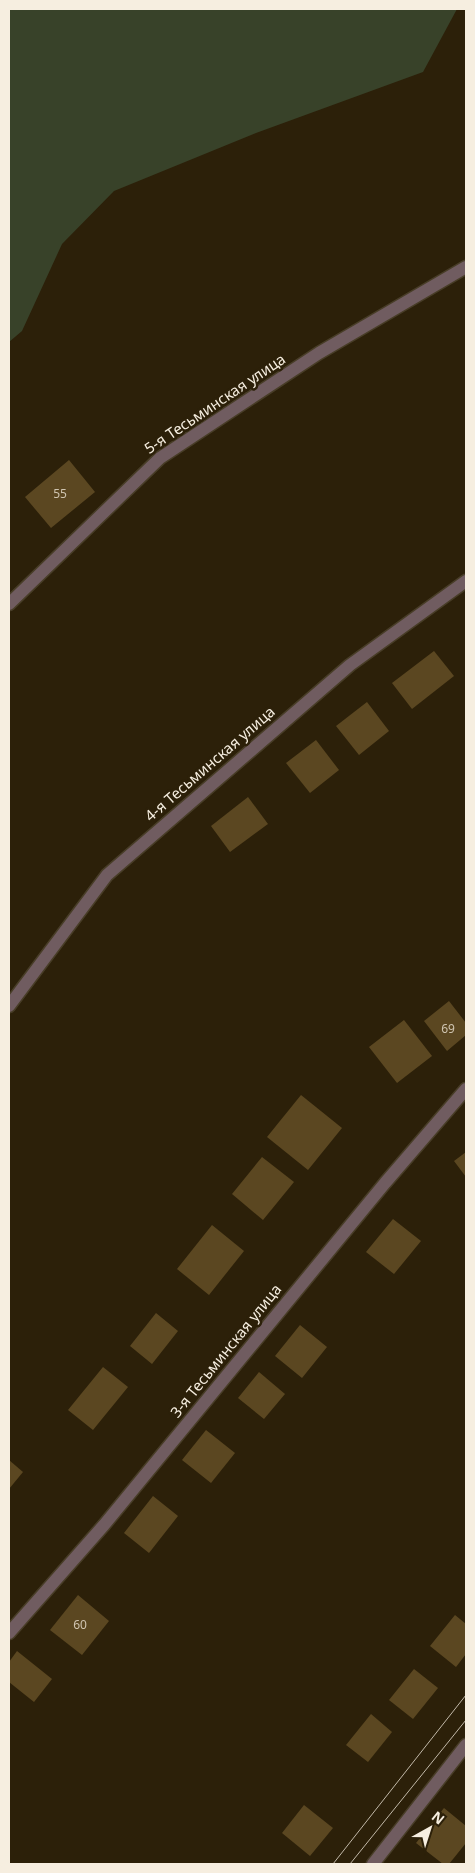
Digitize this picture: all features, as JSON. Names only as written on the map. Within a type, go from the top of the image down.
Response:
[{"type":"street","name":"5-я Тесьминская улица","points":[[9,604],[160,458],[319,353],[466,267]]},
{"type":"street","name":"4-я Тесьминская улица","points":[[9,1006],[106,875],[350,665],[466,581]]},
{"type":"street","name":"3-я Тесьминская улица","points":[[9,1633],[104,1525],[386,1183],[466,1089]]},
{"type":"street","points":[[373,1864],[466,1745]]},
{"type":"green space","points":[[9,9],[457,9],[423,72],[256,133],[114,191],[62,244],[22,331],[9,342]]},
{"type":"building","points":[[69,460],[95,492],[51,528],[25,497]]},
{"type":"building","points":[[434,651],[454,676],[412,709],[392,683]]},
{"type":"building","points":[[367,702],[389,731],[359,755],[336,726]]},
{"type":"building","points":[[316,740],[339,770],[310,793],[286,763]]},
{"type":"building","points":[[248,797],[268,824],[230,852],[211,826]]},
{"type":"building","points":[[449,1001],[466,1023],[466,1035],[447,1051],[424,1021]]},
{"type":"building","points":[[404,1020],[432,1056],[397,1083],[369,1047]]},
{"type":"building","points":[[301,1095],[342,1128],[308,1170],[267,1137]]},
{"type":"building","points":[[466,1152],[466,1177],[454,1161]]},
{"type":"building","points":[[262,1157],[294,1182],[263,1220],[232,1194]]},
{"type":"building","points":[[393,1219],[421,1241],[394,1274],[366,1252]]},
{"type":"building","points":[[212,1225],[244,1251],[209,1295],[177,1269]]},
{"type":"building","points":[[156,1313],[178,1331],[152,1364],[130,1346]]},
{"type":"building","points":[[300,1325],[327,1347],[302,1378],[275,1356]]},
{"type":"building","points":[[103,1367],[128,1387],[93,1430],[68,1410]]},
{"type":"building","points":[[259,1372],[285,1394],[264,1419],[238,1398]]},
{"type":"building","points":[[206,1430],[235,1453],[211,1483],[182,1460]]},
{"type":"building","points":[[9,1460],[23,1472],[9,1489]]},
{"type":"building","points":[[153,1496],[178,1516],[149,1553],[124,1533]]},
{"type":"building","points":[[78,1595],[109,1621],[82,1655],[50,1630]]},
{"type":"building","points":[[455,1615],[466,1624],[466,1654],[456,1667],[430,1646]]},
{"type":"building","points":[[17,1651],[52,1679],[34,1702],[9,1682],[9,1662]]},
{"type":"building","points":[[414,1669],[438,1688],[413,1719],[389,1700]]},
{"type":"building","points":[[371,1714],[392,1732],[368,1762],[346,1745]]},
{"type":"building","points":[[304,1805],[333,1828],[310,1856],[282,1833]]},
{"type":"building","points":[[444,1808],[466,1826],[466,1843],[449,1864],[443,1864],[416,1843]]},
{"type":"tram line","points":[[333,1864],[466,1695]]},
{"type":"tram line","points":[[350,1864],[466,1720]]}]
